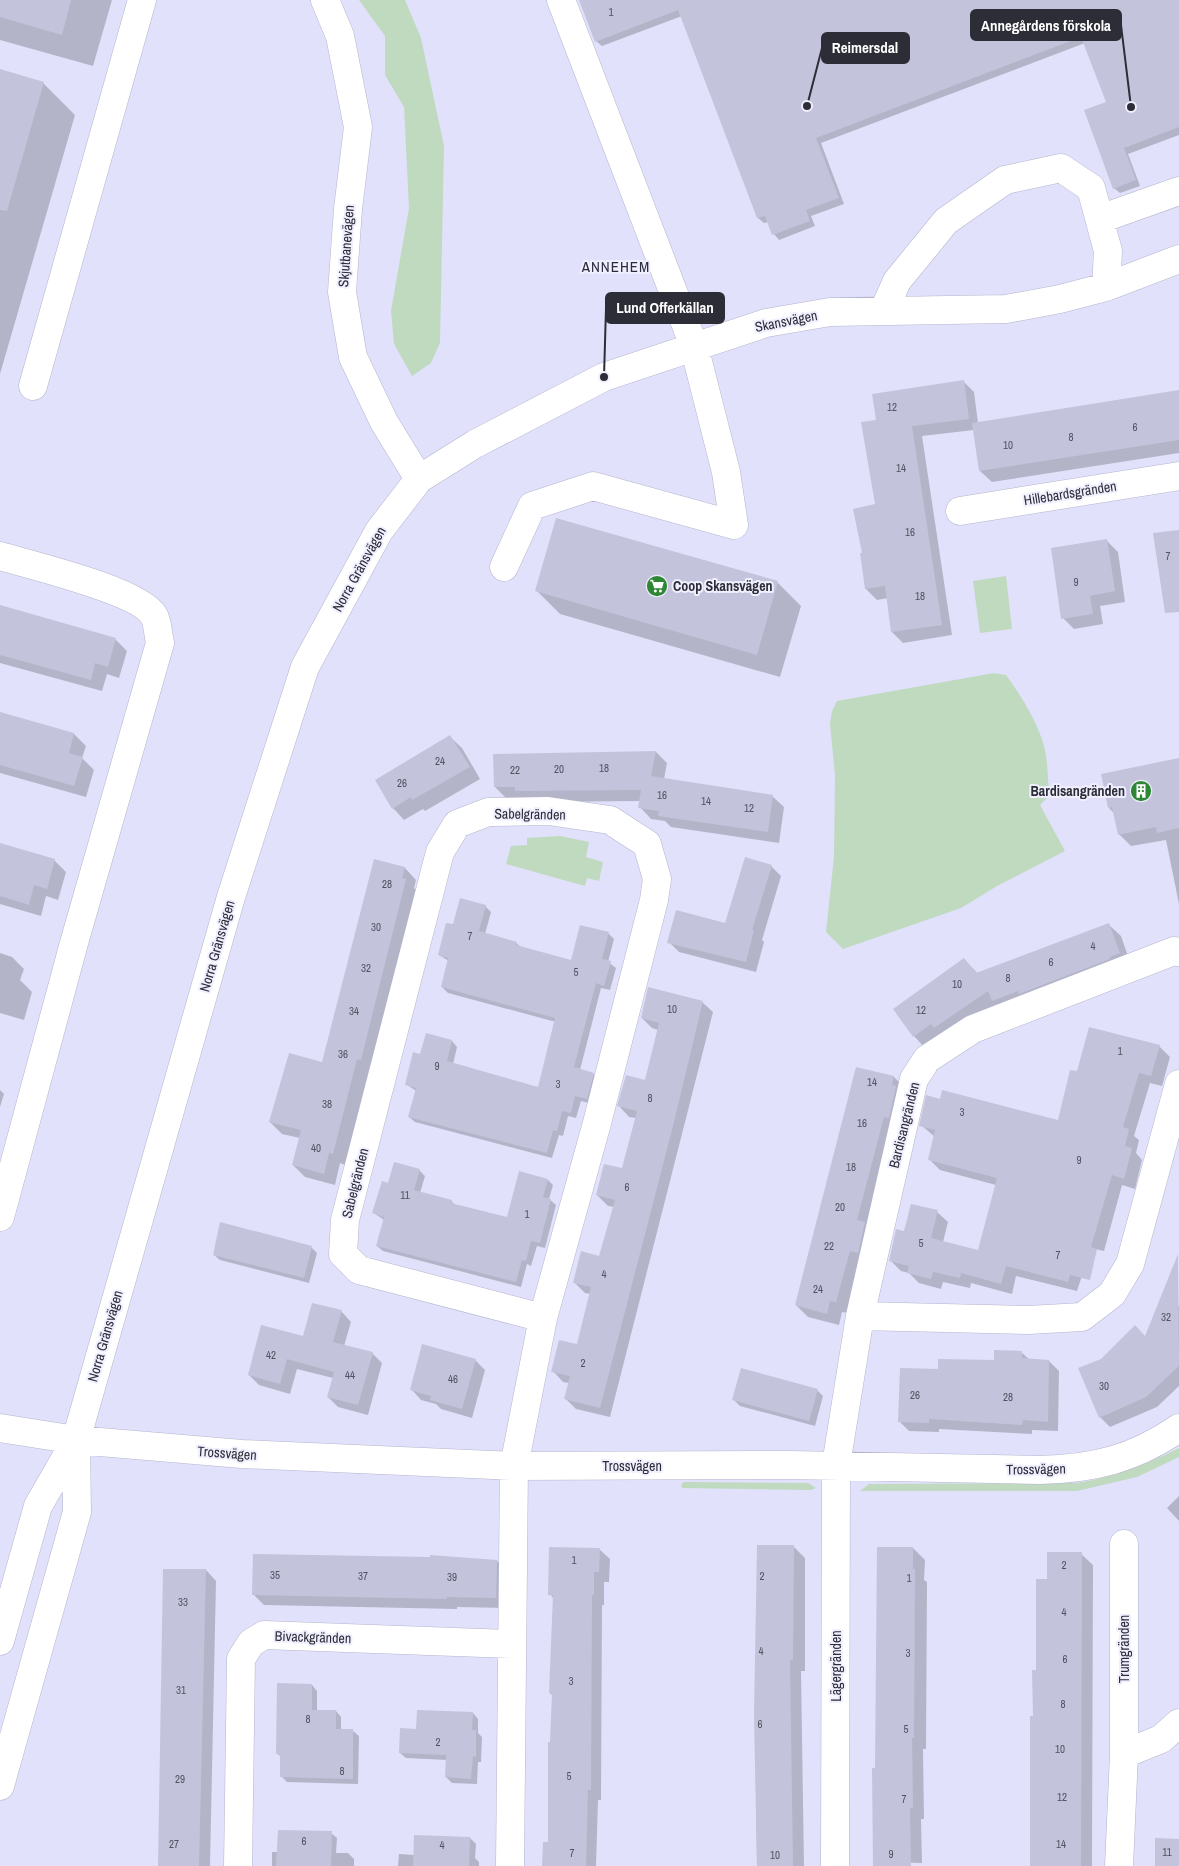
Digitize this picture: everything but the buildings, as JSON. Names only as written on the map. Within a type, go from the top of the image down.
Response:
[{"type":"street","points":[[33,386],[142,0]]},
{"type":"street","name":"Skjutbanevägen","points":[[325,0],[340,36],[358,127],[348,210],[342,292],[353,357],[384,422],[419,479]]},
{"type":"street","points":[[504,566],[532,506],[593,486],[734,525],[726,472],[694,346],[561,0]]},
{"type":"street","points":[[884,310],[897,281],[946,220],[1005,180],[1061,168],[1091,188],[1108,251],[1106,287]]},
{"type":"street","points":[[1100,219],[1179,191]]},
{"type":"street","name":"Skansvägen","points":[[419,479],[475,444],[604,377],[766,323],[830,312],[1006,309],[1060,299],[1106,287],[1179,259]]},
{"type":"street","name":"Hillebardsgränden","points":[[960,511],[1179,476]]},
{"type":"street","name":"Norra Gränsvägen","points":[[0,1641],[38,1506],[76,1440],[231,897],[305,668],[379,531],[419,479]]},
{"type":"street","points":[[0,556],[112,590],[135,601],[154,615],[160,643],[74,943],[0,1217]]},
{"type":"street","name":"Sabelgränden","points":[[514,1466],[543,1318],[597,1123],[654,900],[657,879],[647,844],[610,820],[548,811],[488,812],[457,824],[440,852],[345,1220],[343,1254],[359,1270],[543,1318]]},
{"type":"street","name":"Bardisangränden","points":[[836,1465],[860,1316],[914,1079],[927,1059],[973,1029],[1166,954],[1179,952]]},
{"type":"street","points":[[860,1316],[1028,1320],[1082,1316],[1097,1306],[1112,1294],[1130,1264],[1179,1084]]},
{"type":"street","name":"Trossvägen","points":[[0,1428],[76,1440],[242,1454],[514,1466],[836,1465],[944,1469],[1069,1469],[1108,1463],[1136,1452],[1179,1428]]},
{"type":"street","name":"Norra Gränsvägen","points":[[0,1786],[77,1512],[76,1440]]},
{"type":"street","name":"Lägergränden","points":[[835,1866],[836,1465]]},
{"type":"street","points":[[510,1866],[514,1466]]},
{"type":"street","name":"Trumgränden","points":[[1119,1866],[1124,1754],[1124,1544]]},
{"type":"street","name":"Bivackgränden","points":[[238,1866],[241,1659],[251,1643],[264,1635],[512,1644]]},
{"type":"street","points":[[1124,1754],[1161,1739],[1179,1723]]},
{"type":"green space","points":[[359,0],[405,0],[421,38],[444,146],[440,343],[431,363],[412,376],[394,344],[391,311],[409,208],[404,107],[385,75],[385,36]]},
{"type":"green space","points":[[1006,576],[1012,629],[980,633],[973,581]]},
{"type":"green space","points":[[994,673],[1006,675],[1023,700],[1041,736],[1048,771],[1049,796],[1040,805],[1065,851],[997,886],[961,908],[843,949],[826,932],[834,857],[835,775],[830,724],[832,711],[837,701]]},
{"type":"green space","points":[[560,836],[589,842],[586,857],[603,862],[599,881],[587,878],[585,886],[506,864],[511,846],[527,845],[527,838]]},
{"type":"green space","points":[[1179,1448],[1179,1457],[1137,1477],[1077,1491],[860,1491],[869,1484],[1077,1483],[1129,1470]]},
{"type":"green space","points":[[684,1482],[808,1483],[816,1488],[811,1490],[682,1488],[681,1485]]},
{"type":"place","name":"Reimersdal","points":[[807,106]]},
{"type":"place","name":"Annegårdens förskola","points":[[1131,107]]},
{"type":"place","name":"Lund Offerkällan","points":[[604,377]]},
{"type":"place","name":"Coop Skansvägen","points":[[657,586]]},
{"type":"place","name":"Bardisangränden","points":[[1141,791]]},
{"type":"district","name":"ANNEHEM","points":[[616,266]]}]
